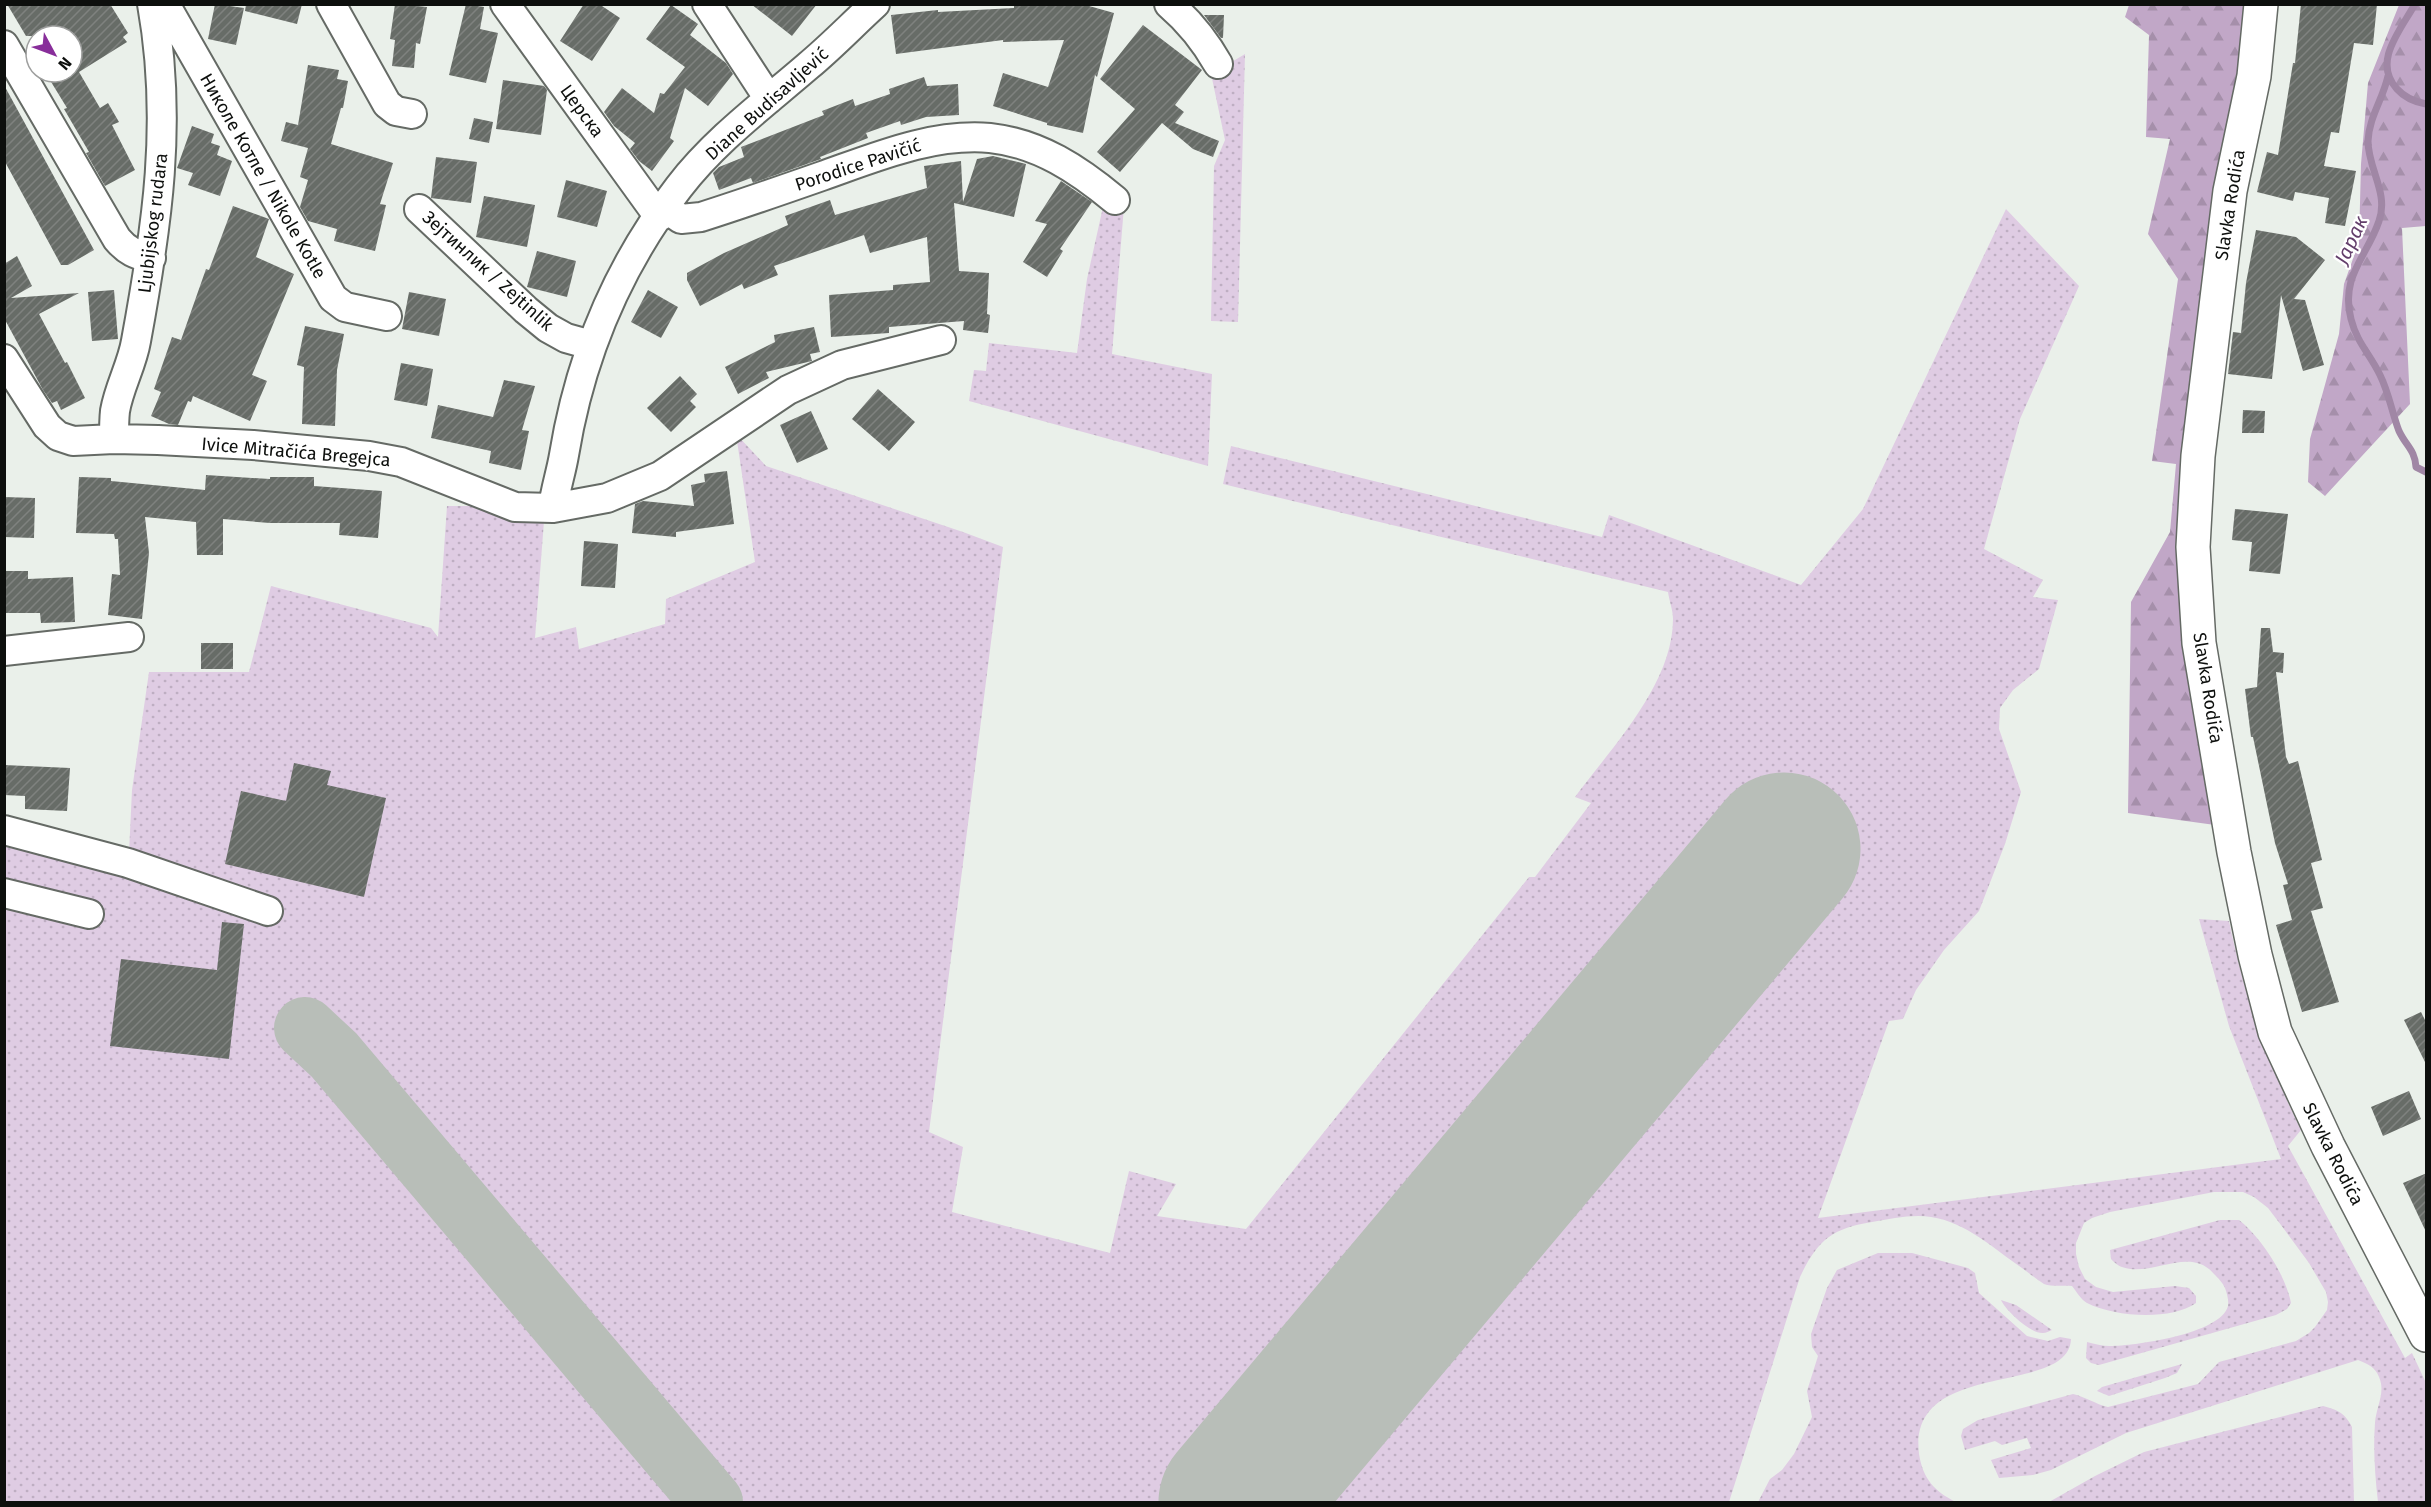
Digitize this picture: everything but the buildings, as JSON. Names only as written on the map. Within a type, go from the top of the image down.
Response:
[{"type":"main road","name":"Slavka Rodića","points":[[2261,4],[2254,76],[2229,202],[2198,456],[2193,547],[2199,643],[2234,852],[2255,955],[2275,1032],[2328,1146],[2427,1335]]},
{"type":"street","name":"Ljubijskog rudara","points":[[114,439],[115,410],[135,346],[151,258],[163,153],[158,39],[152,4]]},
{"type":"street","name":"Николе Котле / Nikole Kotle","points":[[165,4],[333,298],[345,307],[387,316]]},
{"type":"street","points":[[331,4],[387,104],[396,111],[412,114]]},
{"type":"street","name":"Церска","points":[[505,4],[662,212]]},
{"type":"street","points":[[707,4],[770,99]]},
{"type":"street","name":"Diane Budisavljević","points":[[553,508],[569,420],[591,345],[610,299],[639,246],[679,187],[729,133],[770,99],[874,4]]},
{"type":"street","points":[[1169,4],[1186,18],[1204,40],[1218,64]]},
{"type":"street","points":[[4,45],[117,239],[132,252],[151,258]]},
{"type":"street","name":"Porodice Pavičić","points":[[662,212],[681,219],[701,217],[887,153],[928,142],[958,138],[991,138],[1043,153],[1063,162],[1091,180],[1115,200]]},
{"type":"street","name":"Зејтинлик / Zejtinlik","points":[[419,209],[548,328],[566,338],[591,345]]},
{"type":"street","name":"Ivice Mitračića Bregejca","points":[[4,359],[35,411],[58,436],[73,441],[114,439],[253,446],[369,456],[401,462],[514,507],[553,508],[607,498],[660,476],[788,390],[842,365],[941,340]]},
{"type":"street","points":[[4,651],[129,637]]},
{"type":"street","points":[[4,830],[128,863],[268,911]]},
{"type":"street","points":[[4,893],[89,914]]},
{"type":"shaded area","points":[[1245,54],[1238,322],[1211,321],[1214,166],[1225,140],[1210,69],[1225,66]]},
{"type":"shaded area","points":[[1125,194],[1112,354],[1212,374],[1208,466],[969,401],[974,370],[986,371],[989,343],[1077,353],[1087,279],[1103,207]]},
{"type":"shaded area","points":[[2006,209],[2079,286],[2020,419],[1984,549],[2043,580],[2033,597],[2058,600],[2039,669],[2013,690],[2000,708],[1999,729],[2021,792],[2005,844],[1979,911],[1944,950],[1916,990],[1903,1019],[1889,1021],[1818,1218],[2281,1159],[2229,1026],[2199,919],[2229,921],[2242,976],[2258,1028],[2277,1078],[2301,1130],[2288,1146],[2405,1358],[2412,1353],[2426,1383],[2426,1502],[2378,1502],[2374,1433],[2381,1383],[2373,1368],[2358,1360],[2126,1433],[2051,1470],[2033,1475],[1999,1478],[1991,1460],[2031,1448],[2027,1438],[2002,1445],[1995,1441],[1965,1450],[1961,1436],[1963,1429],[1978,1420],[2073,1394],[2108,1407],[2198,1384],[2219,1362],[2296,1341],[2315,1327],[2327,1310],[2326,1292],[2309,1263],[2284,1229],[2268,1208],[2254,1197],[2243,1192],[2214,1192],[2110,1212],[2084,1223],[2076,1243],[2076,1254],[2085,1279],[2096,1287],[2113,1292],[2175,1286],[2189,1288],[2196,1296],[2196,1303],[2185,1309],[2157,1315],[2127,1314],[2099,1308],[2085,1302],[2072,1286],[2044,1284],[1979,1237],[1944,1220],[1924,1216],[1901,1217],[1846,1228],[1827,1238],[1813,1254],[1800,1277],[1729,1502],[5,1502],[4,840],[129,853],[132,790],[149,672],[249,672],[271,586],[431,628],[438,637],[447,506],[471,506],[506,519],[525,517],[545,508],[535,638],[576,627],[579,649],[665,624],[666,599],[755,562],[736,434],[766,466],[1003,547],[929,1132],[963,1147],[952,1212],[1110,1253],[1129,1171],[1176,1184],[1157,1216],[1246,1229],[1529,877],[1535,877],[1591,803],[1575,797],[1638,714],[1652,691],[1663,667],[1670,643],[1673,619],[1668,592],[1223,484],[1231,446],[1602,537],[1609,515],[1801,585],[1863,509]]},
{"type":"shaded area","points":[[2220,1220],[2239,1220],[2256,1236],[2284,1281],[2291,1303],[2287,1309],[2276,1315],[2099,1365],[2091,1363],[2086,1358],[2087,1342],[2110,1346],[2156,1341],[2194,1331],[2222,1316],[2228,1306],[2226,1290],[2219,1279],[2204,1266],[2194,1262],[2182,1262],[2133,1269],[2116,1264],[2111,1259],[2110,1250]]},
{"type":"shaded area","points":[[1878,1253],[1912,1253],[1968,1268],[1975,1273],[1979,1293],[2027,1336],[2048,1341],[2060,1337],[2071,1339],[2063,1357],[2045,1368],[1961,1390],[1937,1403],[1922,1424],[1919,1454],[1923,1470],[1931,1483],[1956,1502],[1758,1502],[1770,1479],[1782,1470],[1794,1454],[1812,1417],[1807,1391],[1818,1356],[1812,1347],[1811,1334],[1827,1288],[1837,1270]]},
{"type":"shaded area","points":[[2001,1300],[2016,1305],[2052,1330],[2043,1333],[2025,1326]]},
{"type":"shaded area","points":[[2182,1364],[2177,1373],[2109,1396],[2097,1391],[2102,1387]]},
{"type":"shaded area","points":[[2323,1406],[2347,1418],[2352,1427],[2354,1502],[2049,1502],[2144,1452]]},
{"type":"green space","points":[[2129,5],[2249,5],[2199,313],[2215,825],[2128,813],[2131,602],[2170,532],[2176,464],[2152,461],[2178,279],[2148,234],[2170,139],[2146,137],[2149,35],[2125,17]]},
{"type":"green space","points":[[2399,5],[2426,5],[2426,226],[2402,228],[2410,404],[2325,496],[2308,482],[2310,439],[2339,334],[2344,284],[2359,242],[2361,164],[2368,83]]},
{"type":"waterway","points":[[2415,4],[2391,47],[2387,68],[2390,79],[2400,92],[2410,99],[2426,104]]},
{"type":"waterway","name":"Јарак","points":[[2388,76],[2371,124],[2368,141],[2382,201],[2381,211],[2374,234],[2356,267],[2349,291],[2349,304],[2354,327],[2383,382],[2399,431],[2412,452],[2416,467],[2426,472]]},
{"type":"taxiway","points":[[305,1028],[334,1055],[712,1502]]},
{"type":"runway","points":[[1235,1502],[1784,849]]}]
